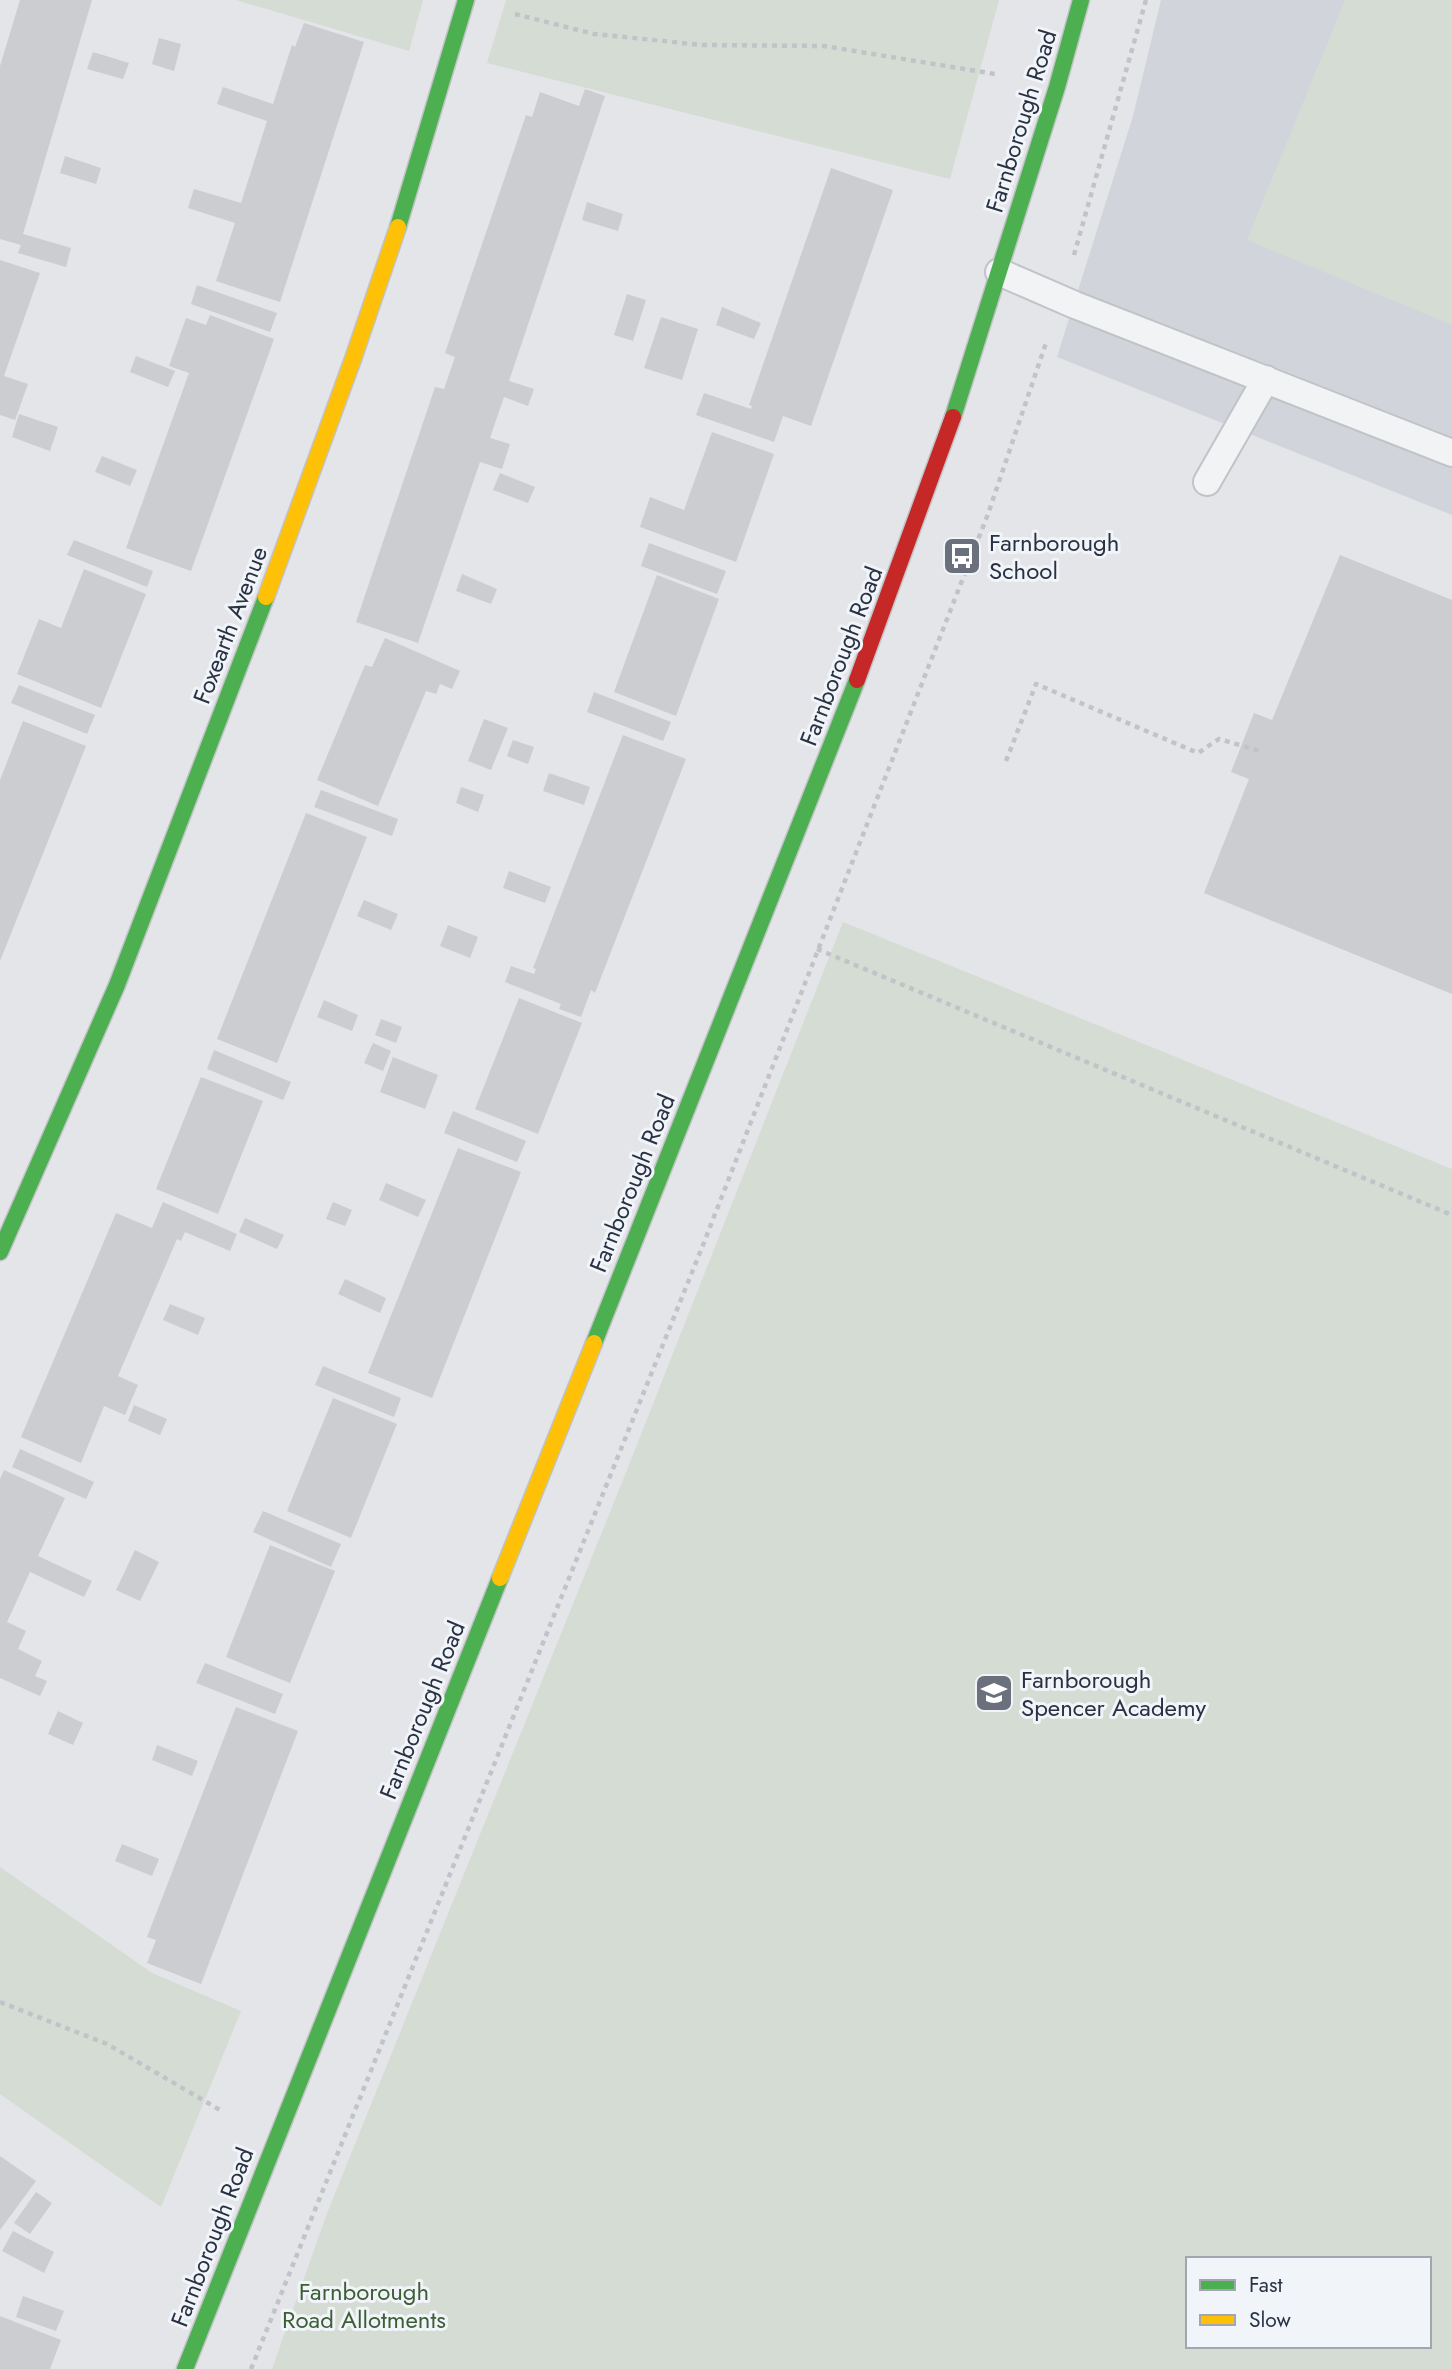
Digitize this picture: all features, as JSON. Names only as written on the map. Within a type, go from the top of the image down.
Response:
[{"type":"street","name":"Foxearth Avenue","points":[[0,1252],[117,985],[283,549],[390,251],[466,0]]},
{"type":"street","name":"Farnborough Road","points":[[185,2369],[851,697],[945,444],[1057,87],[1081,0]]},
{"type":"lane","points":[[999,272],[1452,453]]},
{"type":"lane","points":[[1207,482],[1266,380]]},
{"type":"path","points":[[251,2369],[703,1245],[988,514],[1061,298],[1146,0]]},
{"type":"path","points":[[511,13],[593,34],[703,45],[824,46],[995,75]]},
{"type":"path","points":[[1006,761],[1037,684],[1198,752],[1219,739],[1259,751]]},
{"type":"path","points":[[817,949],[1452,1215]]},
{"type":"path","points":[[0,2002],[107,2045],[220,2110]]},
{"type":"shaded area","points":[[1161,0],[1452,0],[1452,515],[1057,357],[1133,116]]},
{"type":"green space","points":[[236,0],[423,0],[409,51]]},
{"type":"green space","points":[[506,0],[999,0],[950,179],[487,63]]},
{"type":"green space","points":[[1345,0],[1452,0],[1452,325],[1247,240]]},
{"type":"green space","name":"Farnborough Spencer Academy","points":[[843,922],[1452,1169],[1452,2369],[272,2369],[326,2216],[625,1475]]},
{"type":"green space","points":[[0,1867],[152,1973],[241,2011],[161,2207],[0,2094]]},
{"type":"building","points":[[20,0],[92,0],[23,234],[71,248],[66,267],[18,253],[21,245],[0,239],[0,66]]},
{"type":"building","points":[[304,23],[364,42],[280,302],[216,281],[235,223],[188,208],[194,189],[241,203],[267,121],[217,104],[223,87],[273,104],[292,45],[295,47]]},
{"type":"building","points":[[159,38],[181,44],[174,71],[152,64]]},
{"type":"building","points":[[93,52],[129,63],[123,79],[87,69]]},
{"type":"building","points":[[585,89],[605,96],[509,381],[534,389],[528,406],[504,397],[490,438],[510,444],[502,469],[480,462],[418,643],[356,622],[435,387],[444,389],[455,357],[445,353],[526,115],[532,117],[540,92],[579,106]]},
{"type":"building","points":[[65,156],[101,168],[96,184],[60,173]]},
{"type":"building","points":[[831,168],[893,190],[811,426],[783,416],[774,442],[696,415],[704,393],[751,409],[752,406],[749,405]]},
{"type":"building","points":[[587,202],[623,214],[618,231],[582,220]]},
{"type":"building","points":[[0,260],[40,273],[4,376],[28,384],[15,420],[0,415]]},
{"type":"building","points":[[197,285],[277,313],[270,332],[191,304]]},
{"type":"building","points":[[627,294],[646,300],[633,341],[614,335]]},
{"type":"building","points":[[722,307],[761,323],[754,339],[716,325]]},
{"type":"building","points":[[210,315],[274,339],[191,571],[126,548],[189,373],[169,366],[186,318],[206,325]]},
{"type":"building","points":[[661,317],[698,329],[682,380],[644,368]]},
{"type":"building","points":[[136,356],[175,371],[168,387],[130,372]]},
{"type":"building","points":[[19,414],[58,427],[50,451],[12,437]]},
{"type":"building","points":[[712,432],[774,454],[736,562],[640,527],[650,497],[684,510]]},
{"type":"building","points":[[102,456],[137,470],[130,486],[95,472]]},
{"type":"building","points":[[500,473],[535,487],[528,503],[493,490]]},
{"type":"building","points":[[74,540],[153,571],[147,587],[67,555]]},
{"type":"building","points":[[649,543],[726,571],[717,594],[641,566]]},
{"type":"building","points":[[1340,555],[1452,600],[1452,994],[1204,893],[1249,779],[1231,772],[1254,713],[1272,720]]},
{"type":"building","points":[[84,569],[146,594],[101,708],[17,674],[39,619],[61,628]]},
{"type":"building","points":[[462,574],[497,589],[491,604],[456,591]]},
{"type":"building","points":[[657,575],[719,599],[676,716],[614,692]]},
{"type":"building","points":[[385,638],[460,671],[452,689],[440,684],[436,694],[426,691],[378,806],[317,780],[365,665],[372,667]]},
{"type":"building","points":[[19,685],[95,715],[87,734],[11,703]]},
{"type":"building","points":[[594,692],[671,722],[663,741],[587,712]]},
{"type":"building","points":[[484,719],[508,728],[491,770],[468,761]]},
{"type":"building","points":[[23,721],[86,746],[0,961],[0,780]]},
{"type":"building","points":[[623,735],[686,759],[595,993],[591,990],[581,1017],[559,1009],[561,1004],[505,982],[511,966],[534,974],[536,969],[533,968]]},
{"type":"building","points":[[513,740],[534,747],[528,764],[507,756]]},
{"type":"building","points":[[549,773],[590,787],[584,805],[543,791]]},
{"type":"building","points":[[461,787],[484,795],[478,812],[456,803]]},
{"type":"building","points":[[321,790],[398,819],[392,836],[314,807]]},
{"type":"building","points":[[306,813],[367,837],[277,1063],[217,1039]]},
{"type":"building","points":[[509,871],[551,887],[545,903],[503,888]]},
{"type":"building","points":[[364,900],[398,914],[391,930],[357,916]]},
{"type":"building","points":[[448,925],[478,937],[470,958],[440,946]]},
{"type":"building","points":[[519,998],[582,1023],[538,1134],[475,1109]]},
{"type":"building","points":[[324,1000],[358,1015],[352,1031],[317,1017]]},
{"type":"building","points":[[381,1019],[402,1027],[396,1043],[375,1035]]},
{"type":"building","points":[[373,1043],[391,1051],[383,1071],[364,1063]]},
{"type":"building","points":[[214,1050],[291,1082],[283,1100],[207,1069]]},
{"type":"building","points":[[393,1057],[438,1075],[425,1109],[380,1092]]},
{"type":"building","points":[[201,1077],[263,1101],[218,1214],[156,1189]]},
{"type":"building","points":[[453,1111],[526,1141],[517,1162],[444,1133]]},
{"type":"building","points":[[458,1148],[521,1172],[432,1398],[368,1373]]},
{"type":"building","points":[[386,1183],[426,1200],[418,1217],[379,1200]]},
{"type":"building","points":[[163,1202],[237,1234],[230,1251],[185,1232],[181,1241],[177,1239],[118,1376],[138,1385],[125,1415],[104,1406],[81,1463],[21,1437],[116,1213],[152,1228]]},
{"type":"building","points":[[333,1202],[352,1210],[345,1226],[326,1219]]},
{"type":"building","points":[[245,1218],[284,1235],[277,1249],[239,1232]]},
{"type":"building","points":[[345,1279],[386,1298],[380,1313],[338,1294]]},
{"type":"building","points":[[170,1304],[205,1318],[198,1335],[163,1320]]},
{"type":"building","points":[[323,1366],[401,1398],[394,1417],[315,1385]]},
{"type":"building","points":[[333,1398],[397,1424],[351,1538],[287,1511]]},
{"type":"building","points":[[134,1405],[167,1419],[160,1435],[128,1421]]},
{"type":"building","points":[[20,1449],[94,1482],[86,1499],[12,1467]]},
{"type":"building","points":[[4,1470],[65,1498],[38,1556],[92,1581],[84,1597],[30,1572],[7,1622],[26,1631],[18,1649],[42,1661],[35,1676],[47,1681],[40,1696],[0,1678],[0,1479]]},
{"type":"building","points":[[263,1511],[341,1544],[331,1567],[253,1532]]},
{"type":"building","points":[[270,1545],[335,1571],[290,1683],[226,1657]]},
{"type":"building","points":[[135,1550],[159,1562],[140,1601],[116,1590]]},
{"type":"building","points":[[205,1663],[283,1694],[275,1714],[196,1683]]},
{"type":"building","points":[[236,1707],[298,1731],[201,1984],[147,1963],[156,1940],[147,1937]]},
{"type":"building","points":[[58,1711],[83,1723],[73,1745],[48,1734]]},
{"type":"building","points":[[157,1745],[198,1761],[192,1776],[152,1760]]},
{"type":"building","points":[[122,1844],[159,1859],[152,1876],[115,1861]]},
{"type":"building","points":[[0,2156],[36,2181],[0,2230]]},
{"type":"building","points":[[36,2192],[52,2203],[30,2234],[14,2223]]},
{"type":"building","points":[[13,2231],[54,2252],[44,2273],[2,2251]]},
{"type":"building","points":[[23,2296],[64,2311],[56,2331],[16,2317]]},
{"type":"building","points":[[0,2316],[61,2340],[50,2369],[0,2369]]},
{"type":"traffic: fast","points":[[398,227],[466,0]]},
{"type":"traffic: fast","points":[[953,417],[1057,87],[1081,0]]},
{"type":"traffic: fast","points":[[0,1252],[117,985],[266,597]]},
{"type":"traffic: fast","points":[[594,1343],[857,680]]},
{"type":"traffic: fast","points":[[185,2369],[500,1578]]},
{"type":"traffic: slow","points":[[266,597],[398,227]]},
{"type":"traffic: slow","points":[[500,1578],[594,1343]]},
{"type":"traffic: jam","points":[[857,680],[953,417]]},
{"type":"place","name":"Farnborough School","points":[[962,556]]},
{"type":"place","name":"Farnborough Spencer Academy","points":[[994,1693]]},
{"type":"park label","name":"Farnborough Road Allotments","points":[[364,2305]]}]
